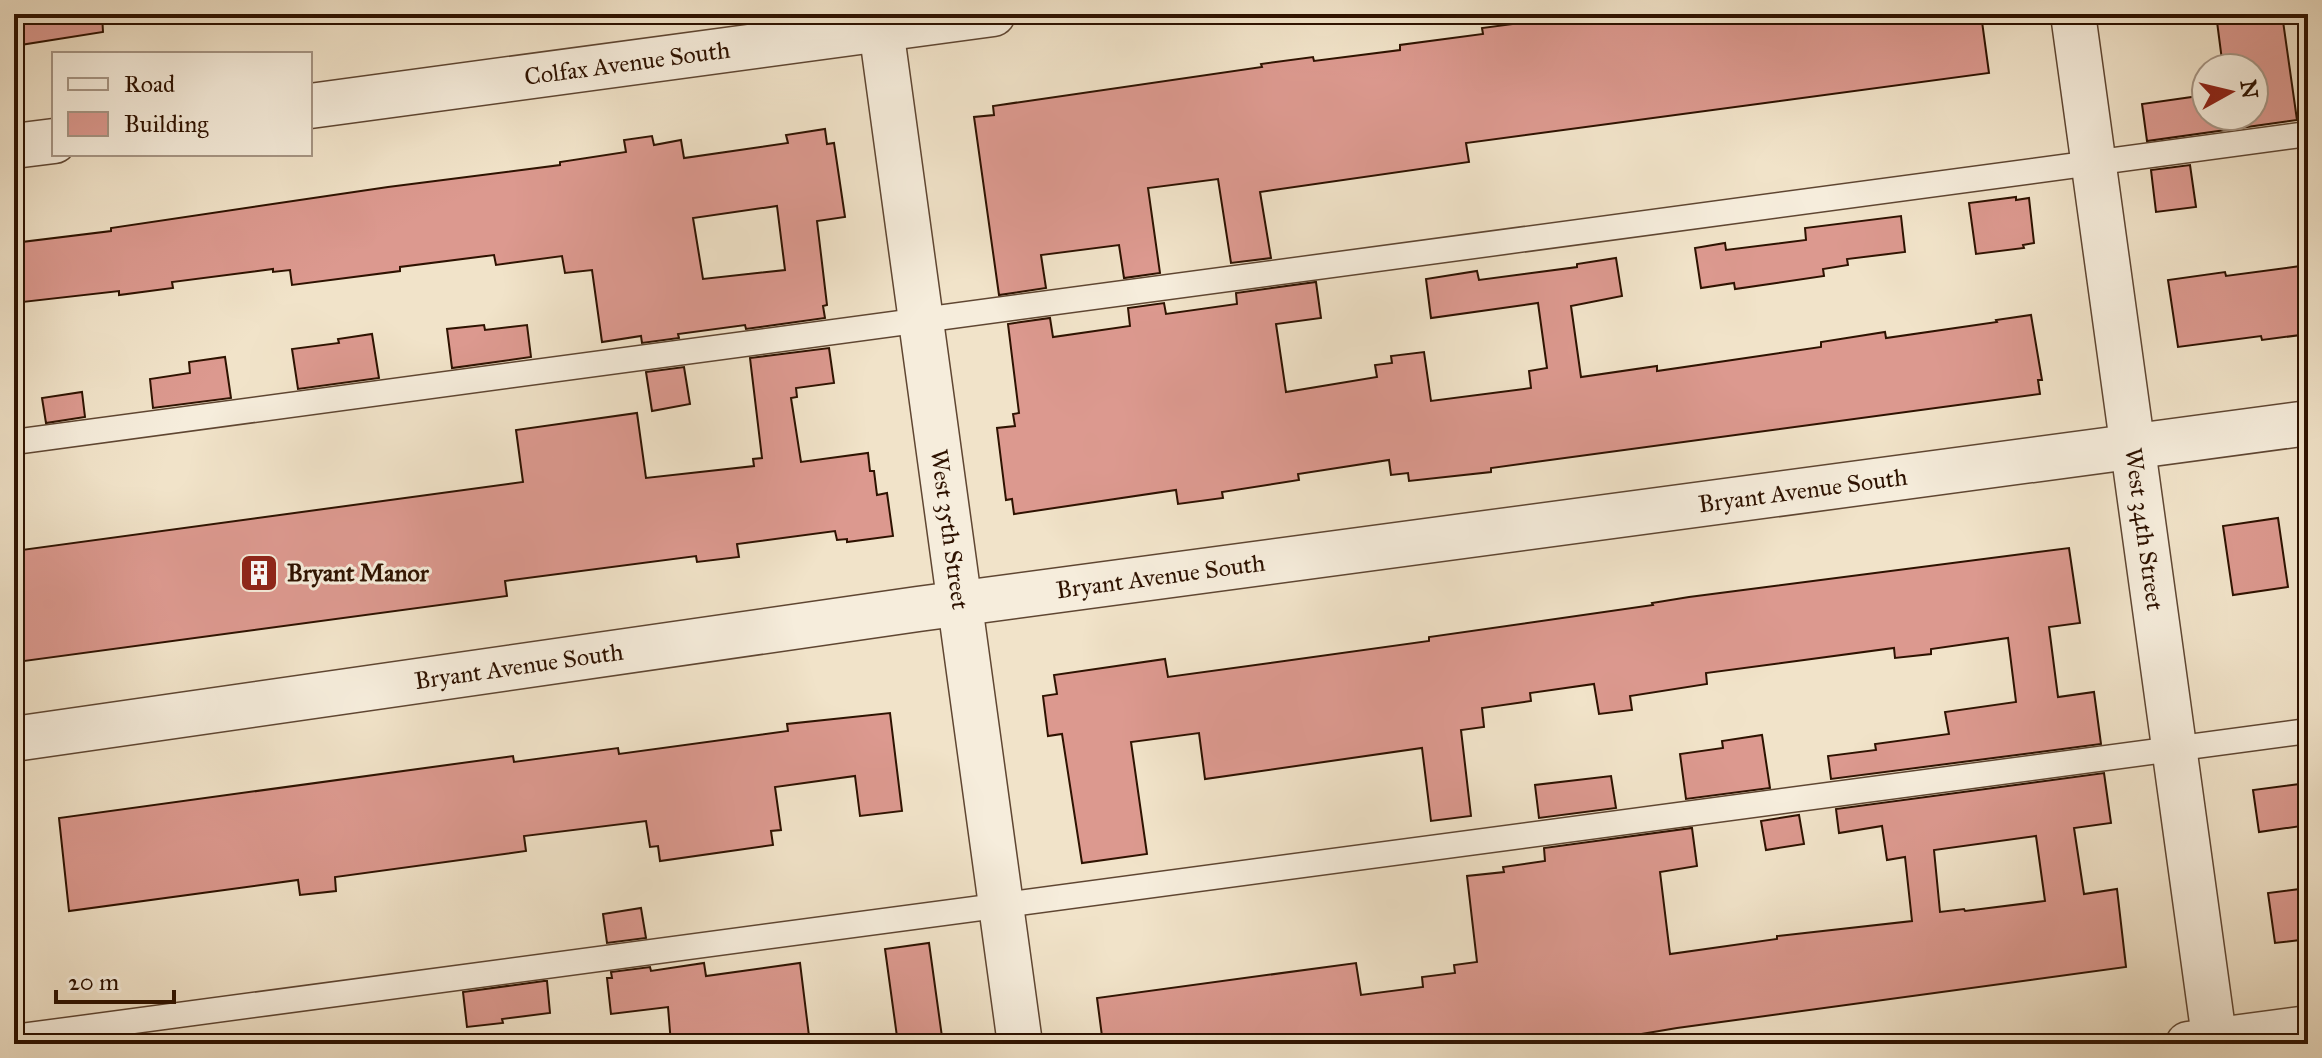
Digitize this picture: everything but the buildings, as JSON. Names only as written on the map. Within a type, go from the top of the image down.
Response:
[{"type":"street","name":"Colfax Avenue South","points":[[312,106],[880,21],[993,14]]},
{"type":"street","name":"West 34th Street","points":[[2073,14],[2175,748],[2206,1043]]},
{"type":"street","name":"West 35th Street","points":[[880,21],[1020,1044]]},
{"type":"street","points":[[14,146],[52,141]]},
{"type":"street","name":"Bryant Avenue South","points":[[14,739],[960,604],[2308,423]]},
{"type":"street","points":[[2206,1043],[2308,1028]]},
{"type":"lane","points":[[14,442],[2308,134]]},
{"type":"lane","points":[[14,1034],[2308,731]]},
{"type":"place","name":"Bryant Manor","points":[[259,573]]}]
